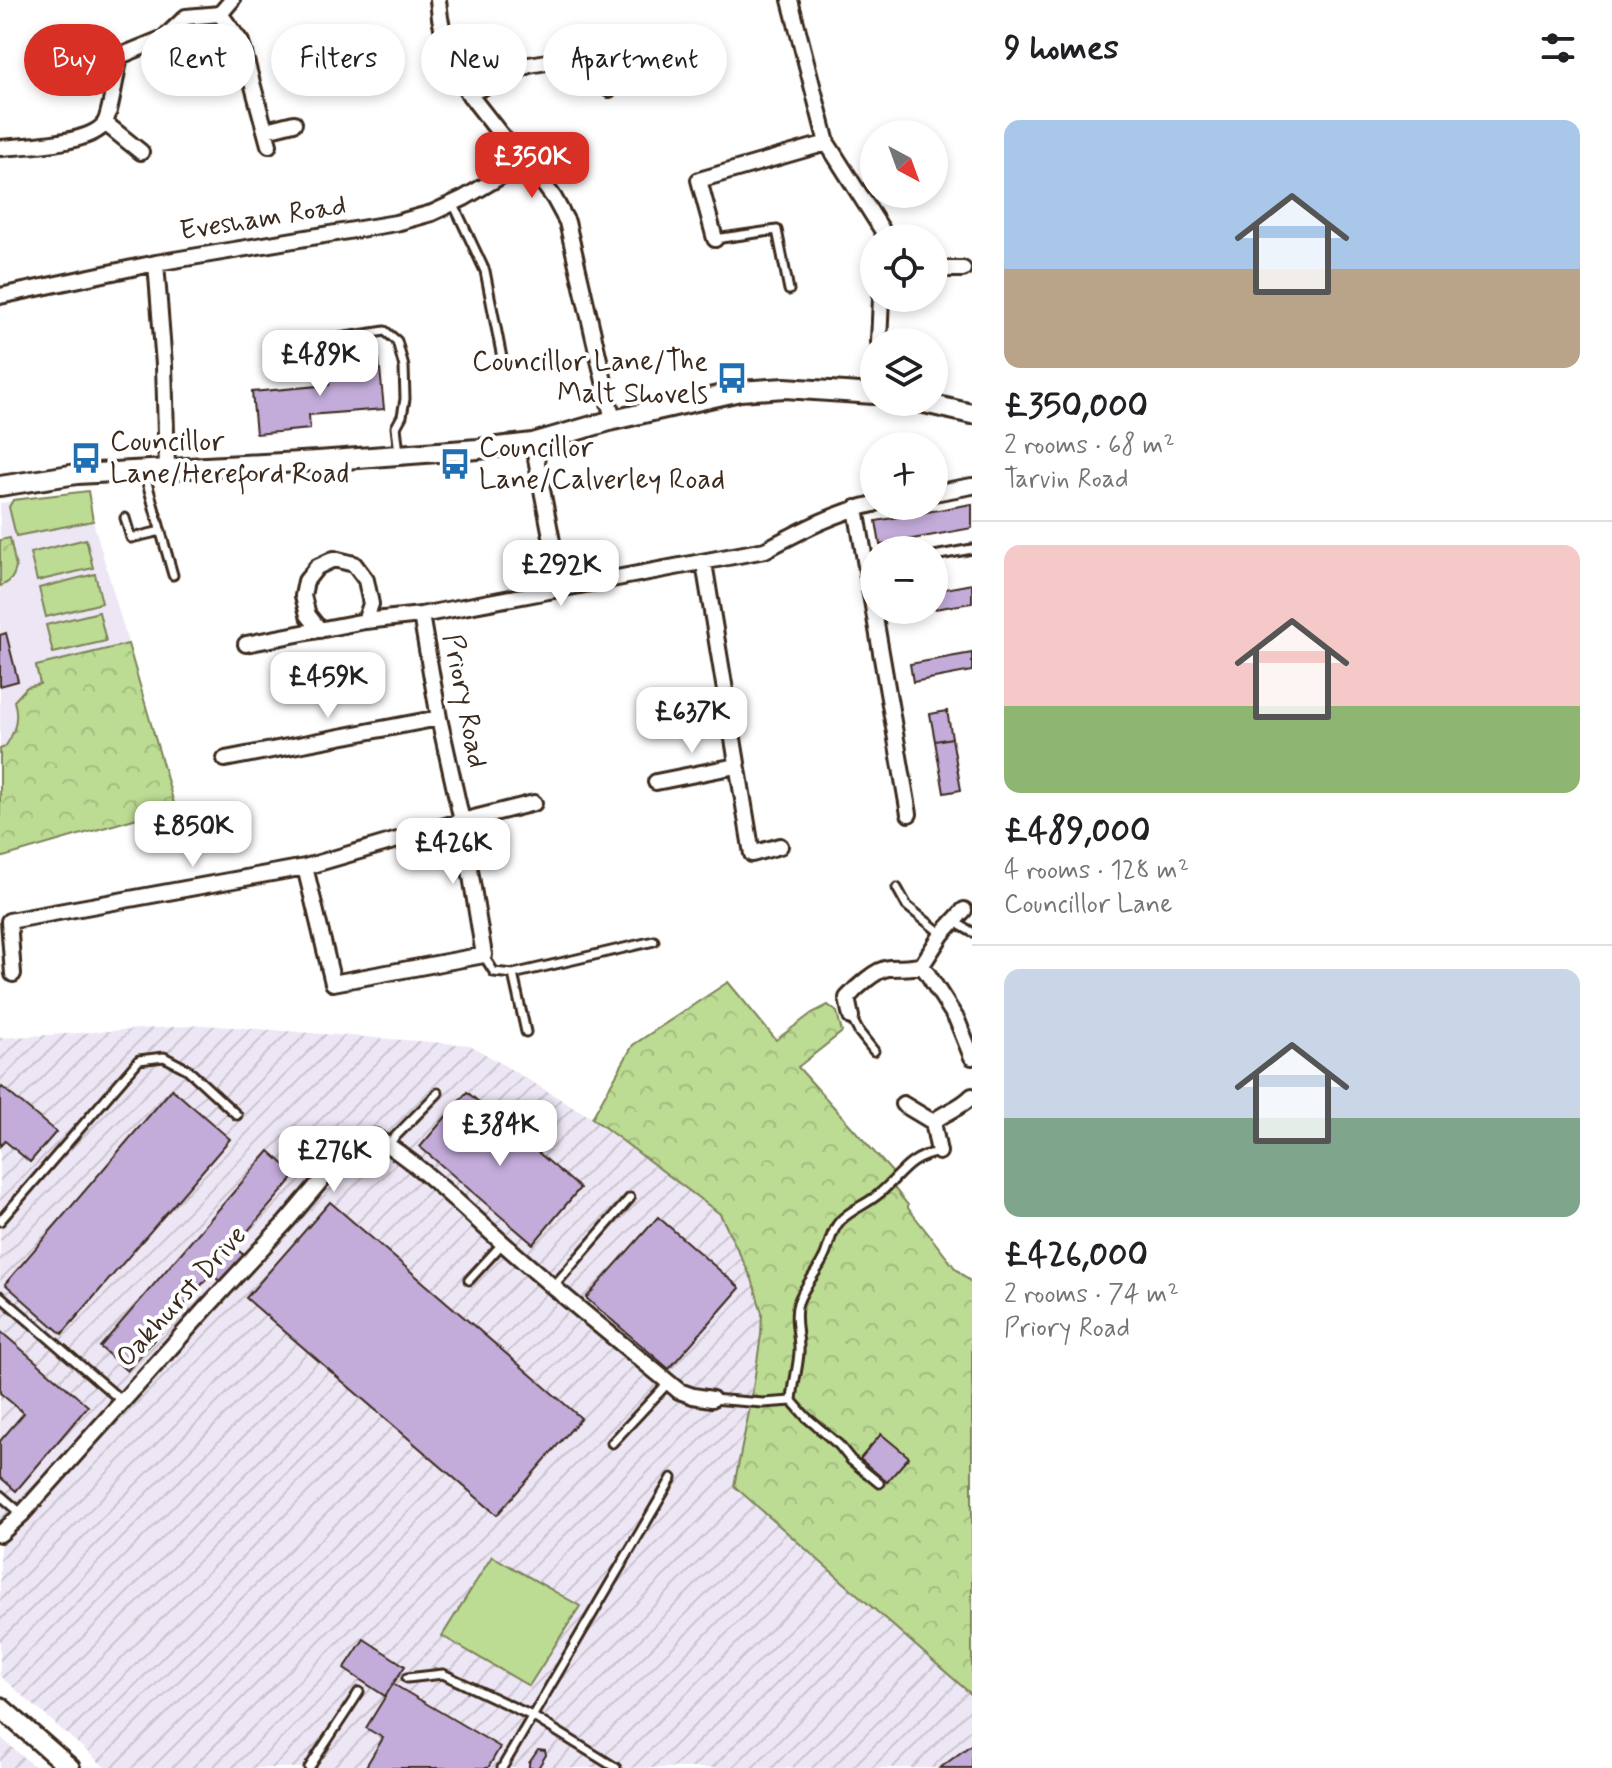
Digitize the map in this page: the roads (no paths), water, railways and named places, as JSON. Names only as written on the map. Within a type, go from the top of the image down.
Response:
[{"type":"street","points":[[0,148],[92,135],[105,123],[114,52],[164,38],[186,17],[220,14],[232,0]]},
{"type":"street","points":[[438,0],[442,24]]},
{"type":"street","points":[[790,0],[827,143],[878,224]]},
{"type":"street","points":[[220,14],[241,42],[268,138],[294,123]]},
{"type":"street","points":[[471,96],[523,163],[543,183],[567,222],[613,420]]},
{"type":"street","points":[[105,123],[141,152]]},
{"type":"street","points":[[715,239],[699,180],[827,143]]},
{"type":"street","name":"Evesham Road","points":[[0,296],[156,263],[396,223],[432,213],[523,163]]},
{"type":"street","points":[[156,263],[164,365],[167,468]]},
{"type":"street","points":[[948,269],[963,269]]},
{"type":"street","points":[[0,486],[77,474],[318,461],[533,443],[613,420],[740,391],[785,388],[860,393]]},
{"type":"street","points":[[948,408],[972,414]]},
{"type":"street","points":[[533,443],[561,588]]},
{"type":"street","points":[[948,490],[972,486]]},
{"type":"street","points":[[246,644],[365,621],[421,615],[765,550],[860,507]]},
{"type":"street","points":[[856,508],[862,536]]},
{"type":"street","points":[[320,630],[308,615],[303,596],[306,581],[317,567],[334,559],[354,564],[366,580],[371,604],[365,621]]},
{"type":"street","points":[[704,563],[752,854],[780,846]]},
{"type":"street","name":"Priory Road","points":[[421,615],[439,718],[462,821],[484,955]]},
{"type":"street","points":[[879,624],[909,814]]},
{"type":"street","points":[[225,759],[439,718]]},
{"type":"street","points":[[656,782],[736,766]]},
{"type":"street","points":[[13,974],[9,921],[305,867],[534,803]]},
{"type":"street","points":[[305,867],[333,983],[484,955]]},
{"type":"street","points":[[851,1017],[847,998],[859,985],[885,968],[911,969],[922,965],[942,934],[968,905]]},
{"type":"street","points":[[922,965],[957,1020],[972,1057]]},
{"type":"street","points":[[933,1122],[972,1096]]},
{"type":"street","points":[[903,1104],[933,1122],[939,1152]]},
{"type":"street","name":"Oakhurst Drive","points":[[0,1534],[22,1514],[286,1222],[345,1152],[358,1140],[366,1138],[375,1137],[387,1145]]},
{"type":"street","points":[[387,1145],[668,1383],[679,1391],[712,1399]]},
{"type":"street","points":[[0,1708],[70,1768]]},
{"type":"lane","points":[[453,203],[485,271],[503,363]]},
{"type":"lane","points":[[715,239],[777,230],[789,290]]},
{"type":"lane","points":[[319,341],[385,331],[397,341],[404,367],[405,399],[396,427],[399,454]]},
{"type":"lane","points":[[144,470],[173,575]]},
{"type":"lane","points":[[125,518],[131,538],[161,531]]},
{"type":"lane","points":[[948,553],[972,549]]},
{"type":"lane","points":[[897,888],[907,906],[942,934]]},
{"type":"lane","points":[[953,921],[972,932]]},
{"type":"lane","points":[[484,955],[494,972],[513,974],[654,941]]},
{"type":"lane","points":[[513,974],[526,1032]]},
{"type":"lane","points":[[851,1017],[874,1051]]},
{"type":"lane","points":[[0,1221],[139,1060],[164,1057],[187,1069],[237,1115]]},
{"type":"lane","points":[[387,1145],[438,1093]]},
{"type":"lane","points":[[792,1401],[798,1372],[796,1307],[825,1256],[835,1228],[842,1219],[887,1188],[908,1164],[926,1154],[939,1152]]},
{"type":"lane","points":[[553,1287],[630,1198]]},
{"type":"lane","points":[[469,1280],[503,1243]]},
{"type":"lane","points":[[1,1297],[123,1402]]},
{"type":"lane","points":[[612,1443],[668,1383]]},
{"type":"lane","points":[[712,1399],[763,1403],[792,1401]]},
{"type":"lane","points":[[792,1401],[851,1460],[879,1483]]},
{"type":"lane","points":[[502,1768],[672,1478]]},
{"type":"lane","points":[[0,1495],[22,1514]]},
{"type":"lane","points":[[407,1678],[443,1674],[532,1716],[616,1768]]},
{"type":"lane","points":[[309,1768],[359,1692]]},
{"type":"place","name":"Councillor Lane/The Malt Shovels","points":[[732,378]]},
{"type":"place","name":"Councillor Lane/Hereford Road","points":[[86,458]]},
{"type":"place","name":"Councillor Lane/Calverley Road","points":[[455,464]]}]
